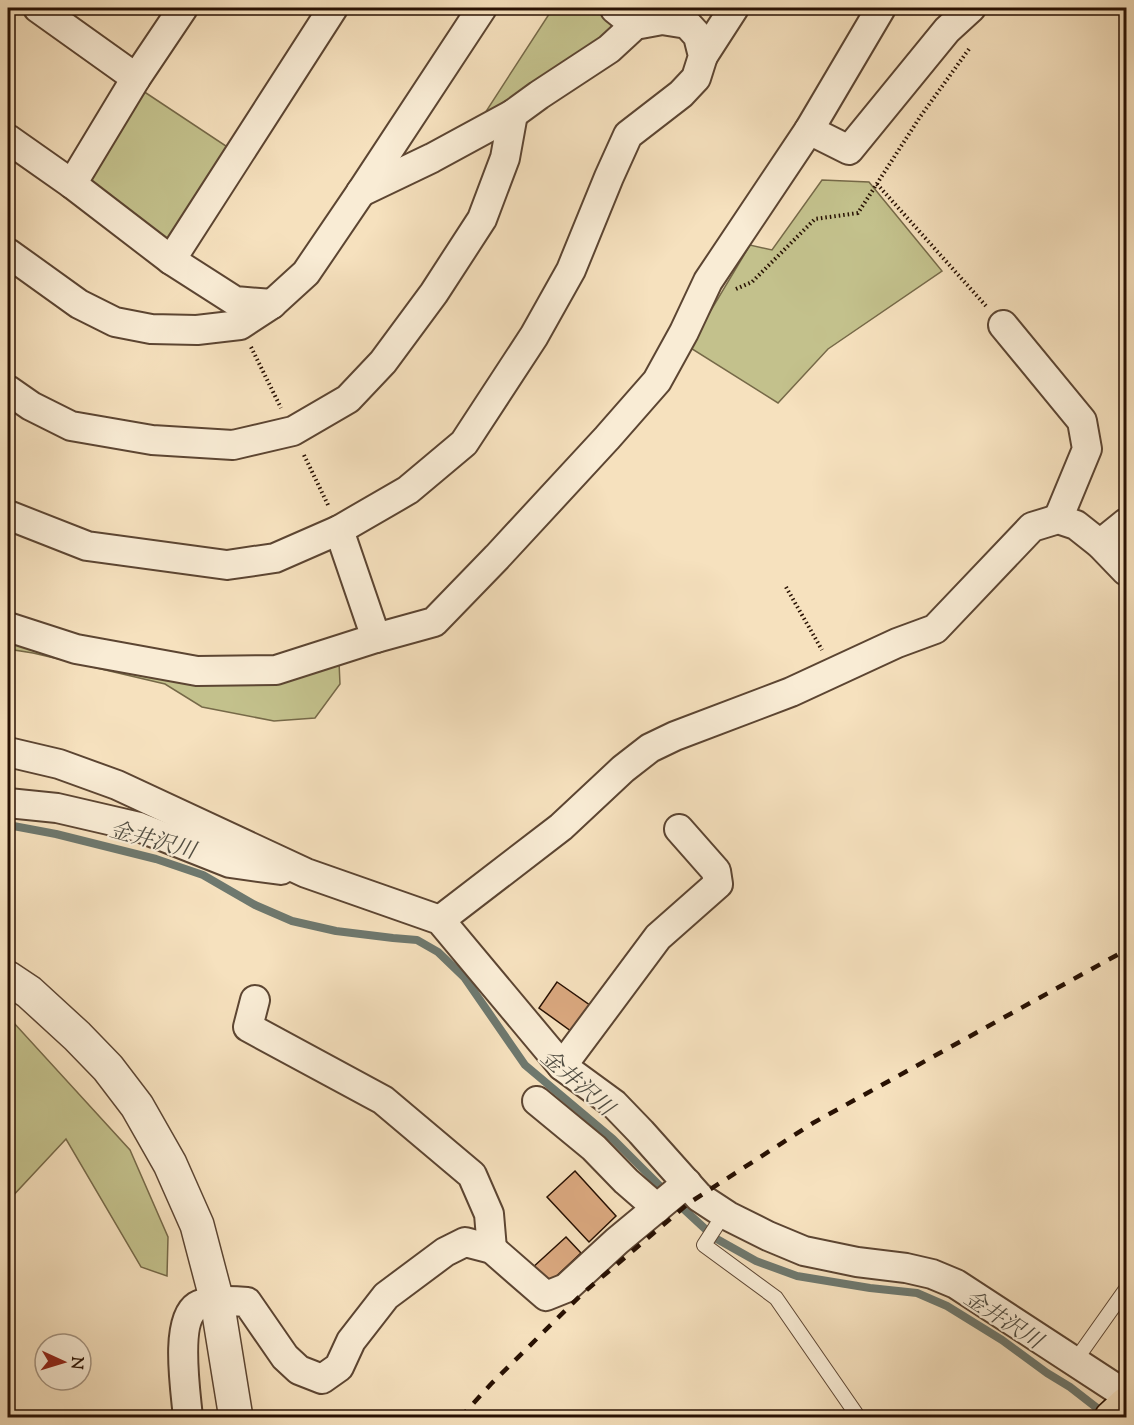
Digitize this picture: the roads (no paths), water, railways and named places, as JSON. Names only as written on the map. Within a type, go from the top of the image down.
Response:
[{"type":"street","points":[[38,8],[136,78]]},
{"type":"street","points":[[72,184],[136,78],[183,8]]},
{"type":"street","points":[[171,260],[333,8]]},
{"type":"street","points":[[8,253],[79,304],[115,322],[151,328],[197,330],[240,325],[272,304],[306,273],[482,8]]},
{"type":"street","points":[[8,515],[87,546],[227,566],[276,558],[339,530],[408,490],[464,443],[534,336],[571,270],[628,135],[681,94],[696,78],[703,56],[734,8]]},
{"type":"street","points":[[8,627],[76,649],[197,671],[276,670],[434,622],[607,438],[657,381],[708,281],[809,130],[881,8]]},
{"type":"street","points":[[809,130],[849,150],[947,30],[971,8]]},
{"type":"street","points":[[361,192],[432,158],[513,114],[539,94],[609,49],[626,16],[687,24],[698,36],[703,56]]},
{"type":"street","points":[[8,390],[31,406],[71,426],[152,440],[233,445],[293,431],[348,399],[383,362],[434,293],[482,219],[505,158],[513,114]]},
{"type":"street","points":[[8,139],[72,184],[171,260],[235,301],[272,304]]},
{"type":"street","points":[[1003,325],[1082,421],[1087,449],[1058,519]]},
{"type":"street","points":[[440,920],[561,828],[623,769],[650,748],[675,736],[791,692],[935,629],[1032,527],[1058,519],[1076,525],[1100,543],[1126,571]]},
{"type":"street","points":[[1100,543],[1126,523]]},
{"type":"street","points":[[339,530],[376,639]]},
{"type":"street","points":[[8,753],[60,764],[117,785],[306,873],[440,920],[562,1066],[614,1104],[642,1132],[672,1196]]},
{"type":"street","points":[[8,803],[57,808],[139,827],[230,863],[306,873]]},
{"type":"street","points":[[562,1066],[658,937],[718,884],[716,871],[679,829]]},
{"type":"street","points":[[8,978],[29,992],[108,1068],[137,1106],[170,1164],[197,1225],[217,1301],[236,1418]]},
{"type":"street","points":[[255,1000],[248,1027],[383,1100],[472,1175],[489,1214],[492,1249]]},
{"type":"street","points":[[537,1101],[594,1148],[626,1180],[672,1196],[699,1197],[724,1215],[804,1251],[857,1262],[906,1268],[932,1274],[956,1284],[1075,1361],[1121,1406]]},
{"type":"street","points":[[188,1418],[182,1352],[186,1319],[197,1306],[217,1301],[247,1302],[285,1357],[299,1370],[322,1379],[339,1367],[351,1341],[386,1296],[445,1252],[465,1242],[492,1249],[546,1296],[566,1288],[672,1196]]},
{"type":"lane","points":[[724,1215],[704,1245],[776,1298],[859,1418]]},
{"type":"lane","points":[[1075,1361],[1126,1290]]},
{"type":"waterway","name":"金井沢川","points":[[8,825],[56,834],[156,859],[203,875],[255,905],[292,921],[336,931],[417,940],[438,952],[464,977],[525,1065],[613,1139],[667,1193]]},
{"type":"waterway","name":"金井沢川","points":[[675,1201],[715,1238],[756,1261],[797,1276],[917,1293],[947,1306],[1002,1340],[1106,1415]]},
{"type":"railway","points":[[460,1418],[582,1294],[689,1203],[813,1123],[1126,950]]}]
